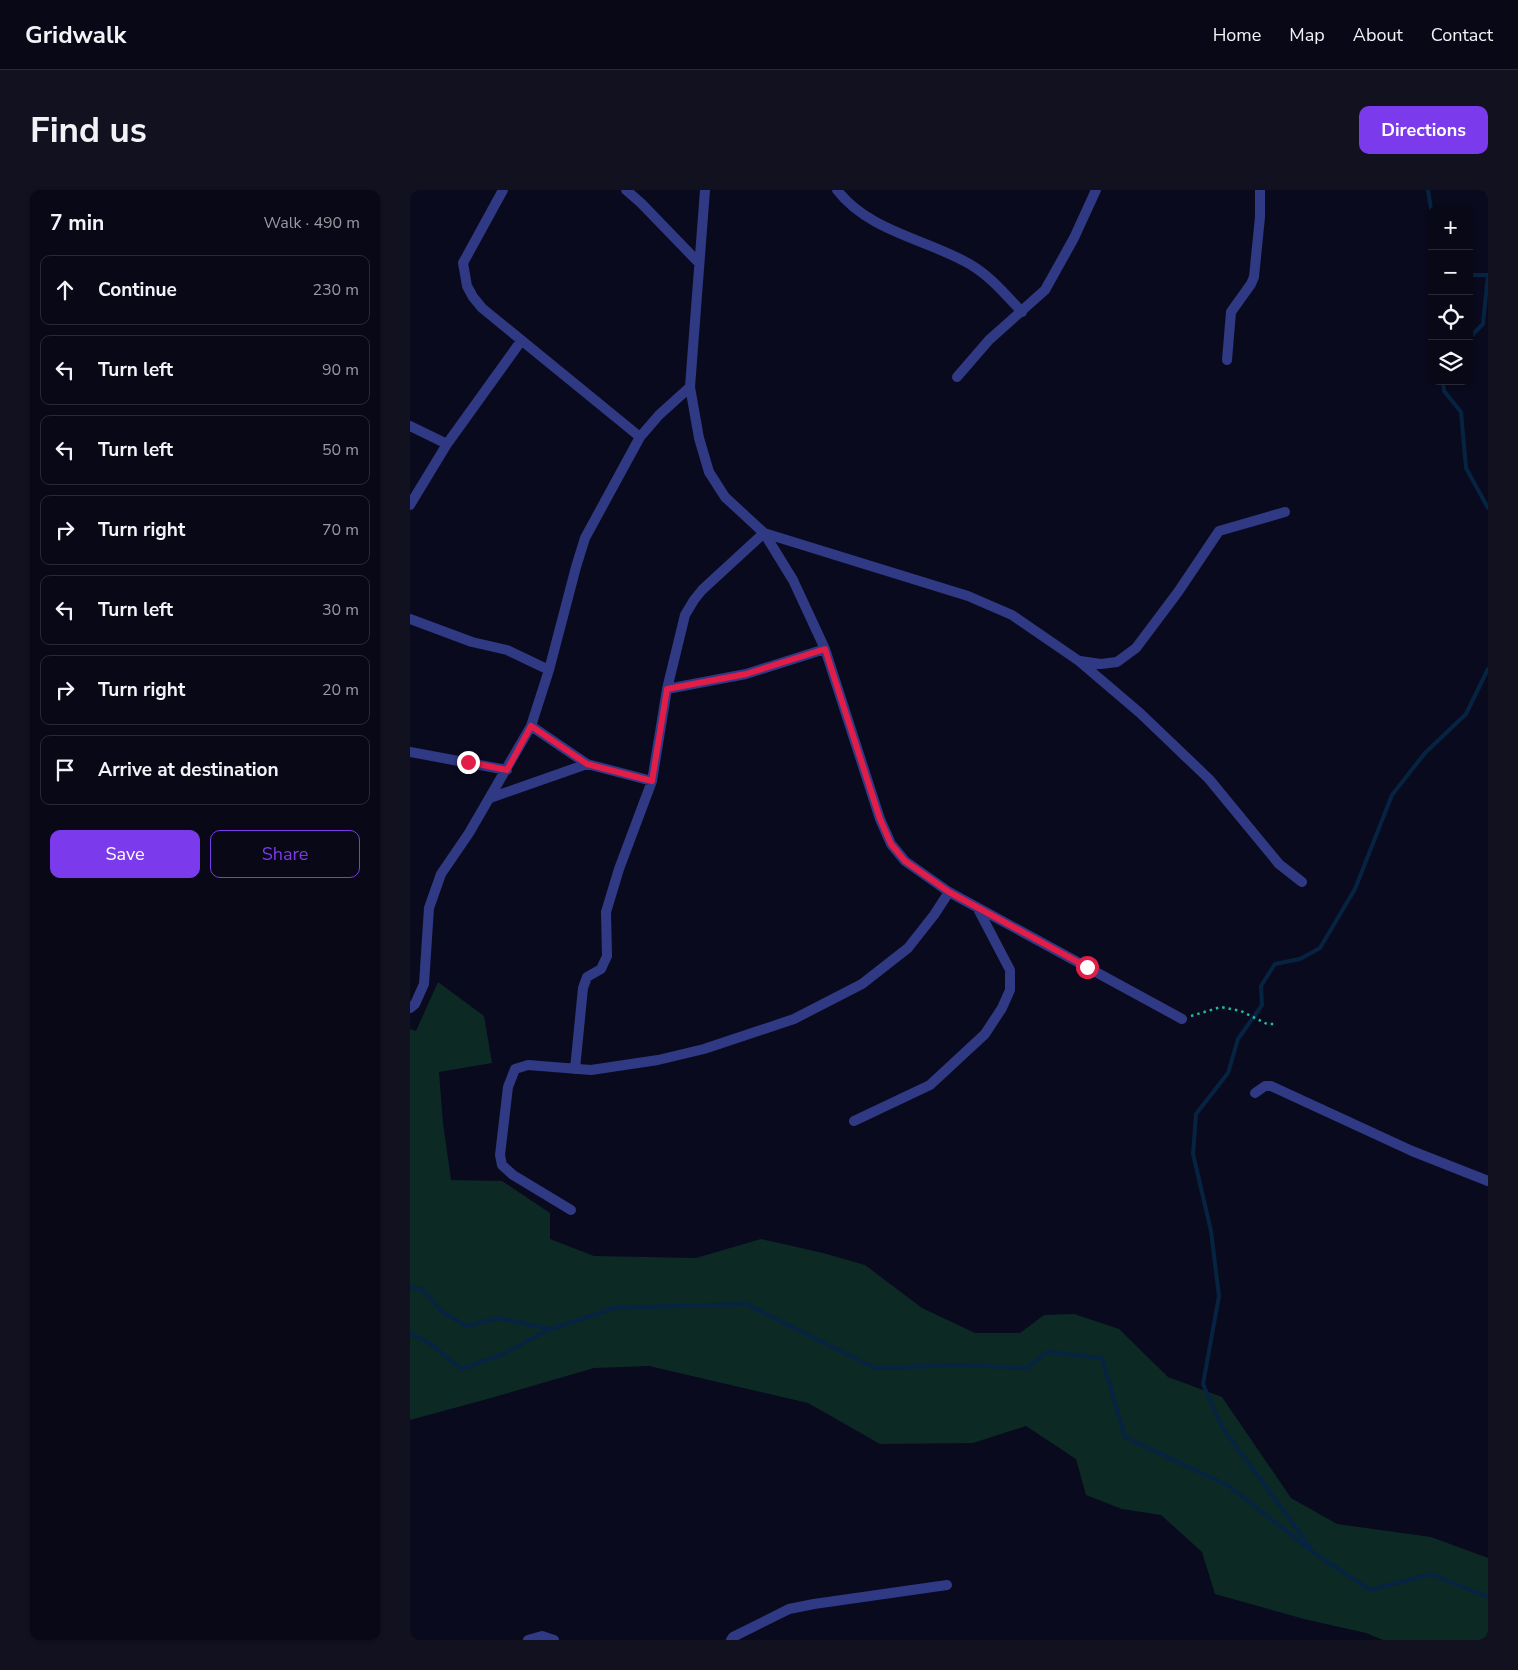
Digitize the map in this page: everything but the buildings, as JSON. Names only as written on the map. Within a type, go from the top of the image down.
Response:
[{"type":"street","points":[[503,190],[464,263],[467,286],[473,297],[482,308],[521,341],[640,437]]},
{"type":"street","points":[[626,190],[699,263]]},
{"type":"street","points":[[705,190],[690,386],[698,438],[708,472],[724,497],[764,533],[793,580],[825,649],[880,819],[891,844],[905,861],[949,892],[1182,1019]]},
{"type":"street","points":[[837,190],[860,213],[899,234],[964,261],[988,276],[1022,312]]},
{"type":"street","points":[[957,377],[989,340],[1046,290],[1074,238],[1096,190]]},
{"type":"street","points":[[1227,360],[1231,312],[1254,277],[1260,217],[1260,190]]},
{"type":"street","points":[[410,505],[447,444],[521,341]]},
{"type":"street","points":[[410,1008],[415,1004],[424,984],[430,908],[441,874],[469,833],[531,726],[549,670],[585,538],[640,437],[659,415],[690,386]]},
{"type":"street","points":[[410,426],[447,444]]},
{"type":"street","points":[[1079,661],[1101,664],[1116,662],[1136,648],[1178,592],[1219,531],[1285,512]]},
{"type":"street","points":[[764,533],[968,596],[1012,616],[1079,661],[1140,713],[1209,779],[1279,864],[1302,882]]},
{"type":"street","points":[[575,1069],[583,988],[587,978],[601,969],[607,956],[606,912],[619,869],[652,781],[667,689],[685,615],[702,590],[764,533]]},
{"type":"street","points":[[410,619],[472,642],[507,650],[549,670]]},
{"type":"street","points":[[667,689],[746,674],[825,649]]},
{"type":"street","points":[[531,726],[587,764],[652,781]]},
{"type":"street","points":[[410,752],[507,770]]},
{"type":"street","points":[[490,798],[587,764]]},
{"type":"street","points":[[571,1210],[513,1175],[502,1165],[500,1155],[508,1087],[515,1069],[528,1065],[591,1070],[658,1060],[704,1049],[794,1019],[862,984],[908,948],[949,892]]},
{"type":"street","points":[[854,1121],[930,1085],[985,1034],[1002,1008],[1010,990],[1010,970],[976,906]]},
{"type":"street","points":[[1255,1092],[1265,1086],[1271,1086],[1412,1151],[1488,1181]]},
{"type":"street","points":[[731,1640],[732,1637],[789,1609],[947,1585]]},
{"type":"street","points":[[528,1640],[542,1636],[554,1640]]},
{"type":"path","points":[[1182,1019],[1222,1007],[1241,1010],[1267,1024],[1277,1024]]},
{"type":"green space","points":[[438,982],[484,1016],[492,1063],[439,1072],[443,1123],[451,1180],[502,1181],[550,1213],[550,1239],[594,1256],[696,1258],[761,1239],[865,1265],[922,1308],[975,1333],[1020,1333],[1044,1315],[1074,1314],[1119,1329],[1168,1377],[1222,1397],[1291,1498],[1337,1524],[1431,1537],[1488,1558],[1488,1640],[1383,1640],[1366,1633],[1304,1619],[1215,1594],[1202,1552],[1161,1515],[1122,1509],[1086,1495],[1076,1459],[1026,1426],[973,1443],[880,1444],[808,1403],[649,1366],[594,1368],[410,1420],[410,1029],[416,1031]]},
{"type":"waterway","points":[[1428,190],[1430,205]]},
{"type":"waterway","points":[[1473,275],[1488,275],[1483,324],[1473,334]]},
{"type":"waterway","points":[[1443,385],[1444,391],[1461,412],[1466,468],[1488,508]]},
{"type":"waterway","points":[[1310,1547],[1222,1427],[1203,1384],[1219,1296],[1211,1231],[1193,1154],[1196,1114],[1228,1073],[1238,1039],[1262,1005],[1261,986],[1275,964],[1300,959],[1320,948],[1355,889],[1392,795],[1425,753],[1466,714],[1488,669]]},
{"type":"waterway","points":[[410,1288],[422,1289],[441,1311],[466,1326],[499,1318],[550,1329],[615,1308],[746,1304],[875,1368],[960,1365],[1027,1368],[1047,1352],[1102,1358],[1125,1437],[1229,1486],[1314,1553],[1370,1590],[1431,1574],[1488,1597]]},
{"type":"waterway","points":[[410,1333],[431,1344],[461,1369],[501,1355],[550,1329]]},
{"type":"route","points":[[468,762],[507,770],[531,726],[587,764],[652,781],[667,689],[746,674],[825,649],[880,819],[891,844],[905,861],[949,892],[1087,967]]}]
